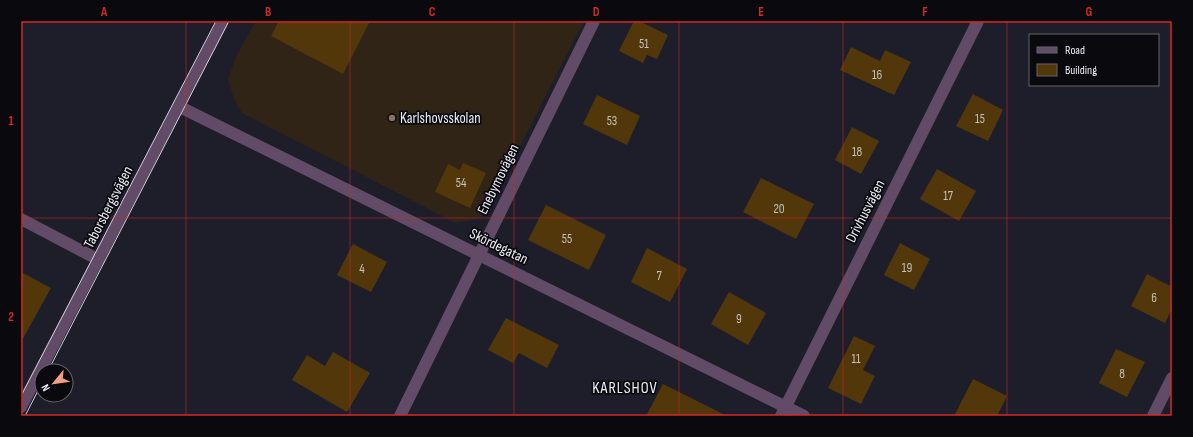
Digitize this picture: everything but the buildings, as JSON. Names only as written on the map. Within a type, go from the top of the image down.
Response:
[{"type":"street","name":"Taborsbergsvägen","points":[[21,407],[223,21]]},
{"type":"street","name":"Enebymovägen","points":[[400,416],[594,21]]},
{"type":"street","name":"Drivhusvägen","points":[[783,411],[978,21]]},
{"type":"street","name":"Skördegatan","points":[[178,106],[479,254],[783,411],[804,416]]},
{"type":"street","points":[[21,219],[99,260]]},
{"type":"street","points":[[1153,416],[1172,378]]},
{"type":"shaded area","name":"Karlshovsskolan","points":[[256,21],[584,21],[492,201],[480,218],[456,223],[242,113],[233,96],[228,79],[237,55]]},
{"type":"tram line","points":[[21,396],[216,21]]},
{"type":"tram line","points":[[52,363],[229,21]]},
{"type":"tram line","points":[[25,416],[34,399]]},
{"type":"place","name":"Karlshovsskolan","points":[[392,118]]},
{"type":"district","name":"KARLSHOV","points":[[625,387]]}]
